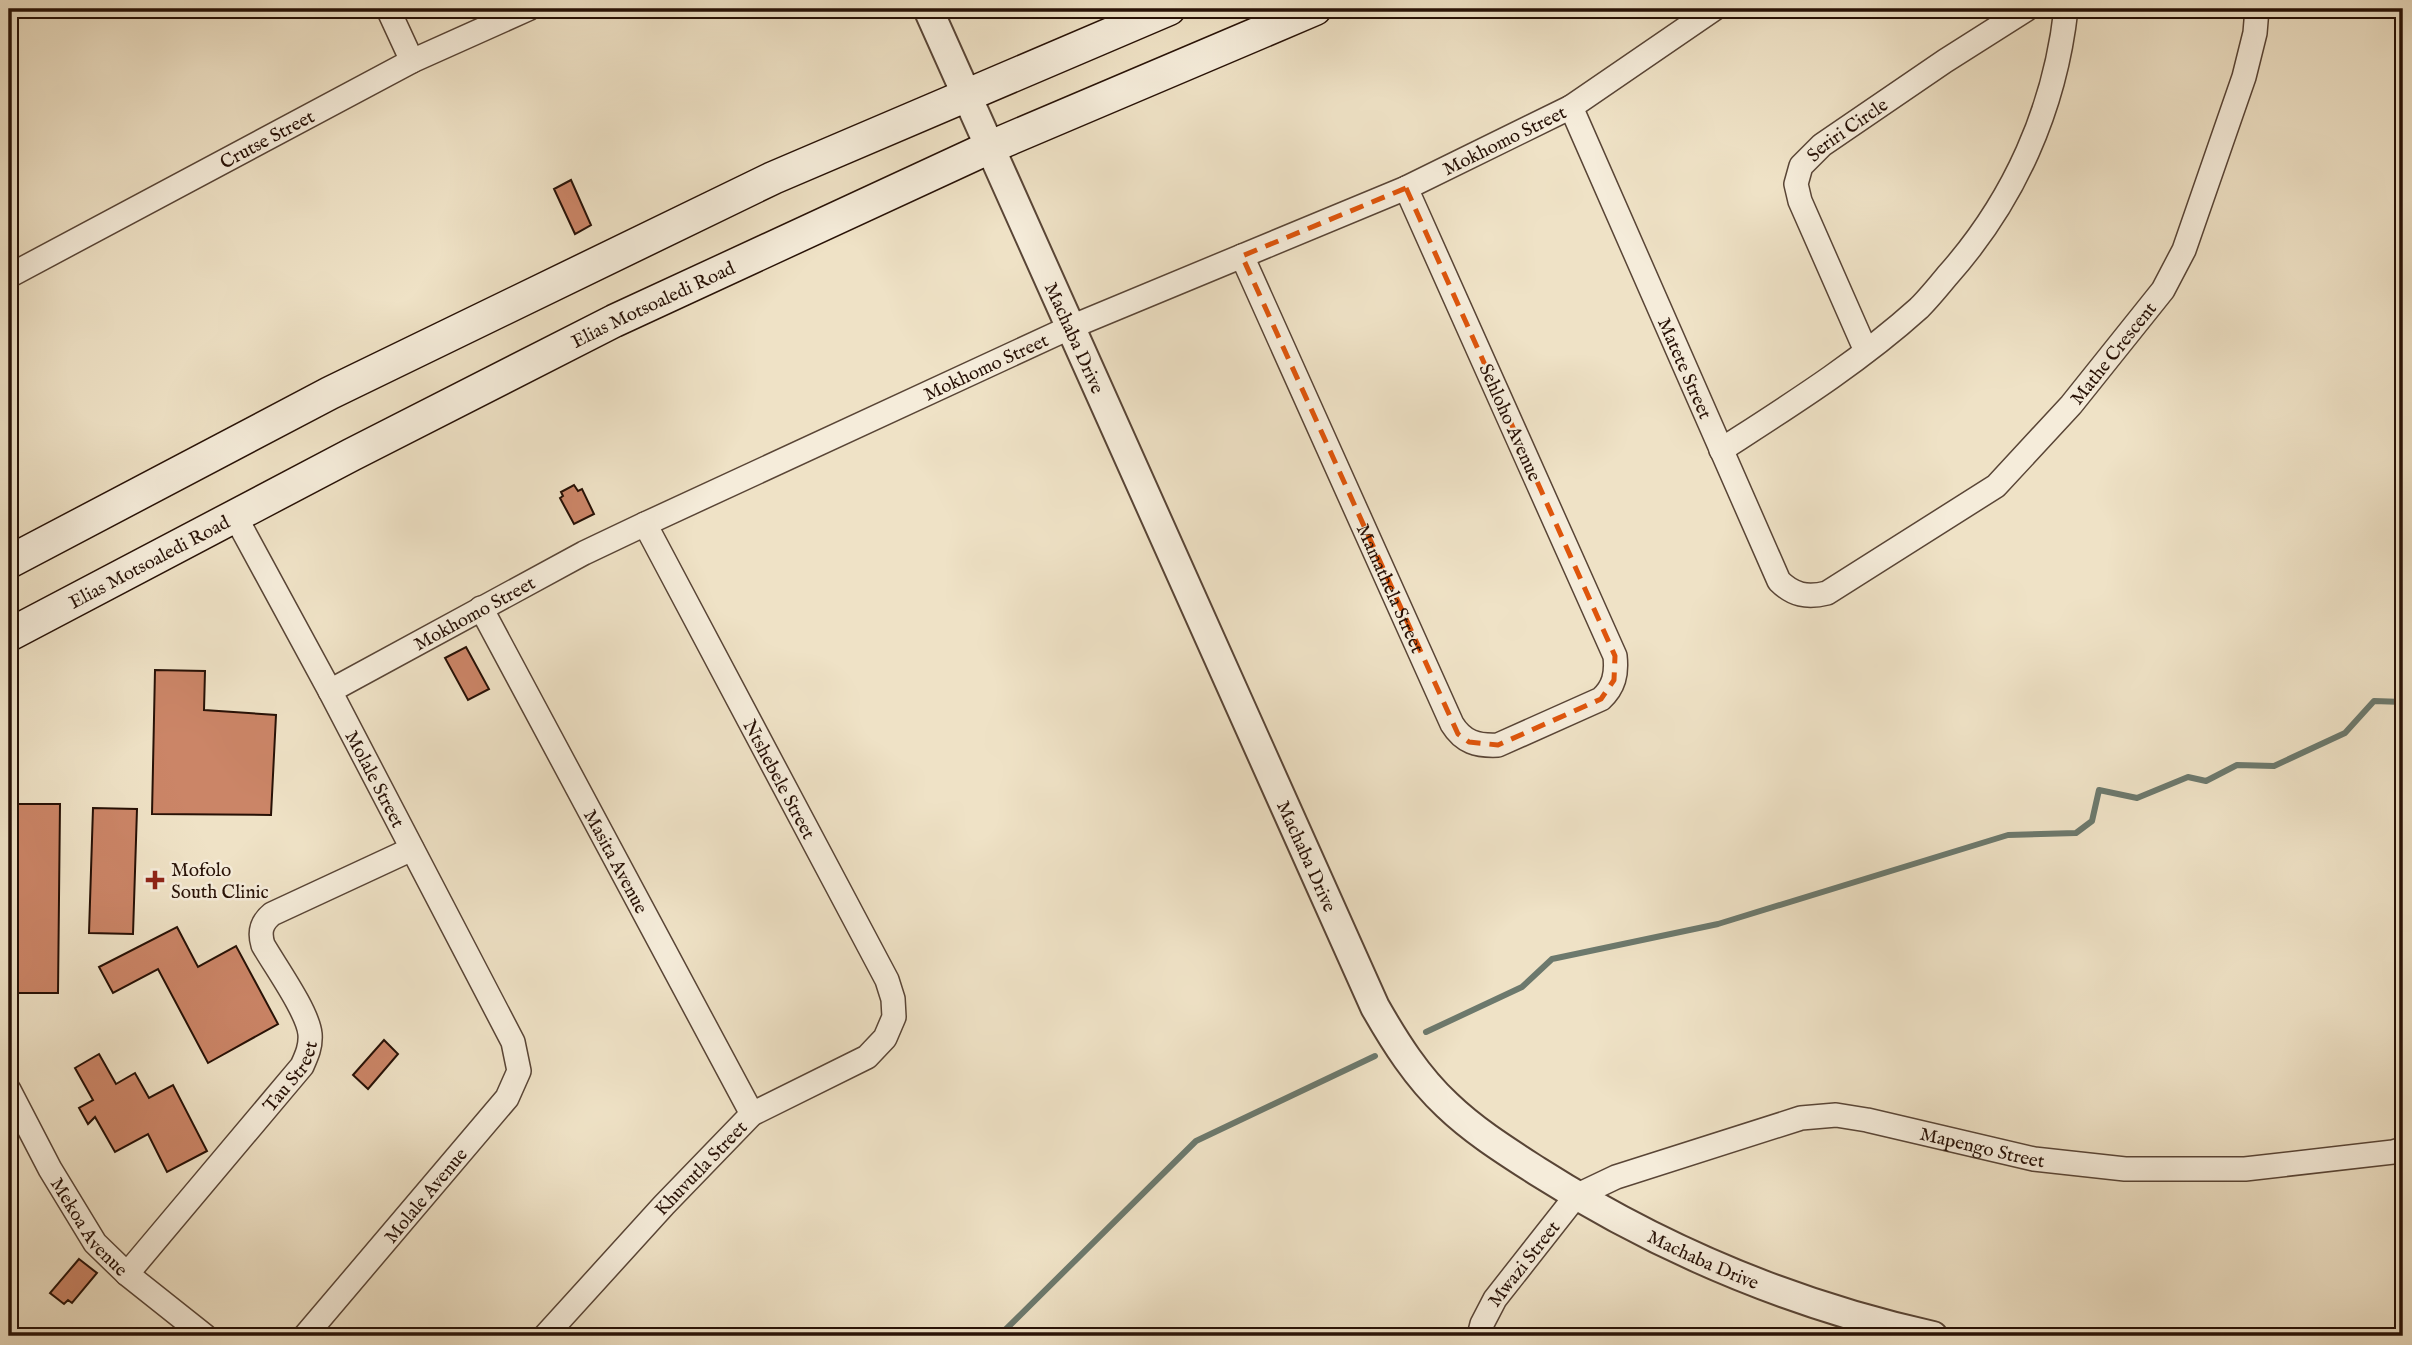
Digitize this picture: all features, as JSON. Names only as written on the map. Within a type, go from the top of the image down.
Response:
[{"type":"main road","points":[[9,562],[367,375],[773,178],[1169,9]]},
{"type":"main road","name":"Elias Motsoaledi Road","points":[[9,635],[614,321],[988,148],[1315,9]]},
{"type":"street","points":[[387,9],[412,61]]},
{"type":"street","name":"Crutse Street","points":[[9,276],[412,61],[528,9]]},
{"type":"street","name":"Machaba Drive","points":[[928,9],[1369,994],[1393,1039],[1446,1105],[1491,1142],[1576,1196],[1702,1259],[1783,1293],[1871,1322],[1933,1336]]},
{"type":"street","name":"Mokhomo Street","points":[[330,691],[584,553],[645,524],[1071,327],[1406,188],[1571,107],[1714,9]]},
{"type":"street","name":"Seriri Circle","points":[[1866,351],[1800,201],[1796,184],[1801,166],[1822,145],[2027,9]]},
{"type":"street","points":[[1721,450],[1840,372],[1920,306],[1971,250],[1997,213],[2020,170],[2048,99],[2062,40],[2066,9]]},
{"type":"street","name":"Mathe Crescent","points":[[1827,593],[1996,486],[2071,405],[2163,290],[2184,250],[2244,77],[2255,33],[2257,9]]},
{"type":"street","name":"Matete Street","points":[[1571,107],[1779,581],[1787,589],[1800,595],[1827,593]]},
{"type":"street","name":"Sehloho Avenue","points":[[1406,188],[1615,656]]},
{"type":"street","name":"Mamathela Street","points":[[1242,256],[1451,724],[1458,734],[1469,742],[1484,746],[1498,745],[1601,699],[1610,691],[1614,680],[1615,656]]},
{"type":"street","name":"Molale Street","points":[[236,516],[513,1042]]},
{"type":"street","name":"Ntshebele Street","points":[[645,524],[887,980],[894,999],[894,1017],[885,1038]]},
{"type":"street","name":"Masita Avenue","points":[[481,608],[752,1114]]},
{"type":"street","name":"Tau Street","points":[[127,1274],[302,1066],[310,1048],[310,1031],[305,1017],[263,945],[260,936],[266,919],[412,849]]},
{"type":"street","name":"Khuvutla Street","points":[[545,1336],[664,1205],[752,1114],[867,1057],[885,1038]]},
{"type":"street","name":"Molale Avenue","points":[[305,1336],[507,1098],[519,1071],[513,1042]]},
{"type":"street","name":"Mekoa Avenue","points":[[9,1090],[50,1169],[95,1243],[127,1274],[205,1336]]},
{"type":"street","name":"Mapengo Street","points":[[1576,1196],[1616,1177],[1801,1118],[1818,1116],[1836,1115],[1867,1120],[2034,1159],[2125,1169],[2245,1169],[2403,1149]]},
{"type":"street","name":"Mwazi Street","points":[[1479,1336],[1495,1299],[1576,1196]]},
{"type":"highlighted area","points":[[1406,188],[1615,656],[1614,680],[1601,699],[1498,745],[1469,742],[1458,734],[1242,256]]},
{"type":"building","points":[[571,180],[591,225],[575,234],[554,189]]},
{"type":"building","points":[[574,485],[578,491],[582,489],[594,514],[574,524],[560,498],[563,496],[561,492]]},
{"type":"building","points":[[466,647],[489,689],[468,700],[445,658]]},
{"type":"building","points":[[155,670],[205,671],[204,710],[276,715],[271,815],[152,814]]},
{"type":"building","points":[[9,804],[60,804],[58,993],[9,993]]},
{"type":"building","points":[[93,808],[137,809],[133,934],[89,933]]},
{"type":"building","points":[[177,927],[198,967],[236,946],[278,1024],[208,1063],[158,969],[113,993],[99,967]]},
{"type":"building","points":[[384,1040],[398,1054],[368,1089],[353,1075]]},
{"type":"building","points":[[99,1054],[116,1084],[135,1073],[149,1098],[173,1085],[207,1151],[167,1172],[148,1134],[115,1152],[95,1117],[88,1124],[79,1108],[93,1100],[75,1068]]},
{"type":"building","points":[[79,1259],[97,1273],[72,1303],[68,1300],[64,1304],[50,1293]]},
{"type":"waterway","points":[[1426,1032],[1522,987],[1552,959],[1718,924],[2008,835],[2076,833],[2092,821],[2099,790],[2137,798],[2188,777],[2206,781],[2237,765],[2274,766],[2345,733],[2374,701],[2403,702]]},
{"type":"waterway","points":[[999,1336],[1196,1141],[1375,1056]]},
{"type":"place","name":"Mofolo South Clinic","points":[[155,880]]}]
